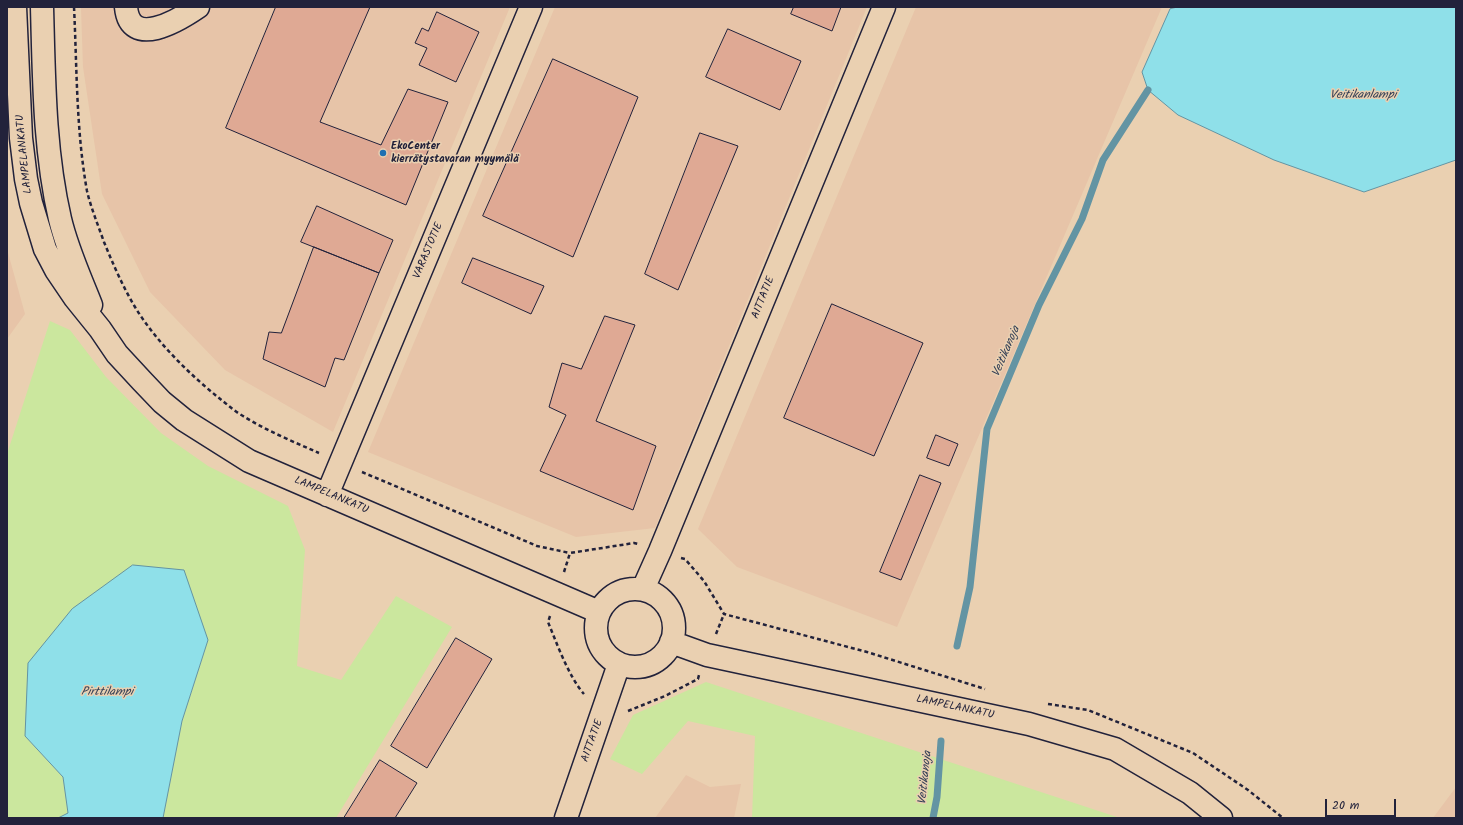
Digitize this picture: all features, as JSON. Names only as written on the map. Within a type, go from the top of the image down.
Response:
[{"type":"street","name":"LAMPELANKATU","points":[[15,7],[21,138],[26,179],[31,203],[45,249],[56,270],[75,298],[100,329],[117,354],[132,371],[162,402],[184,420],[249,461],[599,612]]},
{"type":"street","name":"LAMPELANKATU","points":[[42,7],[47,135],[54,190],[60,221],[70,252],[100,329]]},
{"type":"street","points":[[126,7],[131,22],[141,29],[154,29],[168,25],[198,7]]},
{"type":"street","name":"VARASTOTIE","points":[[327,495],[531,7]]},
{"type":"street","name":"AITTATIE","points":[[643,589],[884,7]]},
{"type":"street","points":[[630,589],[643,589],[656,594],[666,604],[672,615],[674,629],[671,642],[665,653],[656,661],[644,666],[631,667],[619,664],[609,657],[601,648],[596,636],[595,624],[599,612],[606,601],[617,593],[630,589]]},
{"type":"street","name":"LAMPELANKATU","points":[[671,642],[707,655],[1029,724],[1115,749],[1190,794],[1221,818]]},
{"type":"street","name":"AITTATIE","points":[[566,818],[619,664]]},
{"type":"path","points":[[74,7],[80,137],[87,191],[96,221],[117,273],[136,308],[159,339],[191,374],[243,416],[282,436],[341,463],[537,546],[570,553],[634,543],[684,559],[704,581],[724,614],[698,679],[665,696],[628,711],[587,697],[579,688],[563,657],[548,622],[570,553]]},
{"type":"shaded area","points":[[81,7],[510,7],[333,432],[225,370],[150,292],[102,194],[83,67]]},
{"type":"shaded area","points":[[555,7],[867,7],[655,528],[576,537],[368,452]]},
{"type":"shaded area","points":[[916,7],[1162,7],[897,627],[737,567],[698,529]]},
{"type":"shaded area","points":[[7,249],[25,314],[7,339]]},
{"type":"shaded area","points":[[686,775],[710,787],[741,784],[734,818],[655,818]]},
{"type":"shaded area","points":[[1456,787],[1456,818],[1433,818]]},
{"type":"green space","points":[[50,321],[70,330],[106,377],[161,433],[208,466],[288,506],[305,550],[297,666],[341,680],[396,596],[452,627],[336,818],[163,818],[182,721],[208,640],[25,736],[63,777],[68,813],[58,818],[7,818],[7,454]]},
{"type":"green space","points":[[706,682],[1120,818],[752,818],[755,736],[688,721],[642,774],[610,759],[633,715]]},
{"type":"water","name":"Veitikanlampi","points":[[1178,7],[1456,7],[1456,160],[1364,192],[1274,160],[1178,115],[1148,90],[1142,72],[1170,9]]},
{"type":"water","name":"Pirttilampi","points":[[133,565],[184,570],[208,640],[182,721],[163,818],[58,818],[68,813],[63,777],[25,736],[28,663],[72,609]]},
{"type":"building","points":[[276,7],[370,7],[320,122],[381,145],[408,89],[448,102],[406,205],[226,128]]},
{"type":"building","points":[[794,7],[841,7],[832,31],[791,14]]},
{"type":"building","points":[[437,12],[479,32],[456,82],[419,65],[427,48],[415,43],[422,28],[428,31]]},
{"type":"building","points":[[728,29],[801,61],[780,110],[706,77]]},
{"type":"building","points":[[553,59],[638,97],[573,257],[483,216]]},
{"type":"building","points":[[700,133],[738,146],[678,290],[645,274]]},
{"type":"building","points":[[317,206],[393,240],[379,273],[301,242]]},
{"type":"building","points":[[314,247],[379,273],[344,360],[335,358],[325,387],[263,359],[269,332],[281,333]]},
{"type":"building","points":[[473,258],[544,286],[531,314],[462,283]]},
{"type":"building","points":[[832,304],[923,343],[874,456],[784,418]]},
{"type":"building","points":[[605,316],[635,325],[596,421],[656,446],[633,510],[540,471],[566,415],[549,407],[562,363],[581,369]]},
{"type":"building","points":[[936,435],[958,444],[949,466],[927,458]]},
{"type":"building","points":[[920,475],[941,483],[901,580],[880,572]]},
{"type":"building","points":[[456,638],[492,659],[427,768],[391,746]]},
{"type":"building","points":[[380,760],[417,783],[395,818],[344,818]]},
{"type":"waterway","name":"Veitikanoja","points":[[957,646],[970,587],[987,429],[1039,305],[1082,219],[1103,160],[1148,90]]},
{"type":"waterway","name":"Veitikanoja","points":[[933,818],[937,797],[941,741]]},
{"type":"place","name":"EkoCenter kierrätystavaran myymälä","points":[[383,153]]}]
